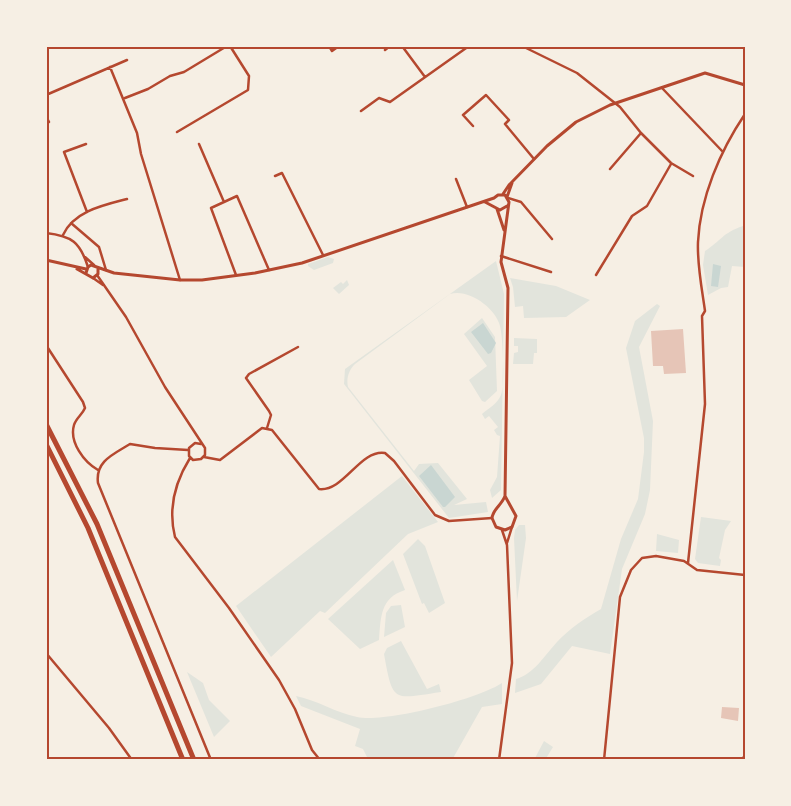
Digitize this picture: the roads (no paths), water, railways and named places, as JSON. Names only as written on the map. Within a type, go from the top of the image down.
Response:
[{"type":"highway","points":[[46,424],[97,524],[194,760]]},
{"type":"highway","points":[[46,444],[88,528],[183,760]]},
{"type":"street","points":[[124,98],[148,89],[170,76],[184,72],[229,46],[249,76],[248,90],[177,132]]},
{"type":"street","points":[[329,46],[332,51],[339,46]]},
{"type":"street","points":[[385,50],[390,46]]},
{"type":"street","points":[[402,46],[425,77]]},
{"type":"street","points":[[361,110],[379,98],[390,102],[469,46]]},
{"type":"street","points":[[522,46],[577,74],[614,103],[671,163],[693,176]]},
{"type":"street","points":[[46,95],[127,60]]},
{"type":"street","points":[[110,67],[124,98],[180,280]]},
{"type":"street","points":[[512,527],[502,530],[496,527],[492,518],[494,511],[501,506],[505,496],[508,288],[502,271],[501,256],[507,206],[506,196],[512,182],[534,159],[576,122],[614,103],[660,86],[706,73],[745,85]]},
{"type":"street","points":[[660,86],[724,152]]},
{"type":"street","points":[[473,126],[464,115],[486,95],[509,120],[505,124],[534,159]]},
{"type":"street","points":[[688,563],[706,391],[702,316],[705,311],[699,263],[699,229],[710,184],[724,152],[745,114]]},
{"type":"street","points":[[46,116],[49,122],[46,124]]},
{"type":"street","points":[[610,170],[641,133]]},
{"type":"street","points":[[86,144],[64,152],[87,212]]},
{"type":"street","points":[[199,144],[224,202]]},
{"type":"street","points":[[596,275],[632,216],[647,206],[671,163]]},
{"type":"street","points":[[275,176],[282,173],[323,255]]},
{"type":"street","points":[[456,179],[467,207]]},
{"type":"street","points":[[46,233],[63,235],[75,242],[84,256],[98,269],[109,272],[180,280],[202,280],[302,263],[494,198],[498,194],[521,202],[552,239]]},
{"type":"street","points":[[236,275],[211,208],[237,196],[269,270]]},
{"type":"street","points":[[494,198],[504,230]]},
{"type":"street","points":[[63,235],[71,223],[87,212],[98,206],[127,199]]},
{"type":"street","points":[[484,201],[503,209],[507,206]]},
{"type":"street","points":[[71,223],[99,247],[109,272]]},
{"type":"street","points":[[84,256],[87,270],[93,278],[104,286]]},
{"type":"street","points":[[501,256],[551,272]]},
{"type":"street","points":[[46,260],[87,270],[94,265]]},
{"type":"street","points":[[98,269],[98,275],[104,286],[126,317],[206,452],[204,457]]},
{"type":"street","points":[[93,278],[109,272]]},
{"type":"street","points":[[46,345],[83,402],[85,408],[74,424],[74,437],[84,458],[98,470]]},
{"type":"street","points":[[267,428],[271,415],[270,411],[246,378],[249,374],[298,347]]},
{"type":"street","points":[[190,458],[199,460],[204,457],[220,460],[262,428],[267,428],[272,430],[319,489],[329,488],[374,454],[385,453],[394,461],[435,515],[443,520],[492,518]]},
{"type":"street","points":[[194,432],[195,443]]},
{"type":"street","points":[[195,443],[201,444]]},
{"type":"street","points":[[195,443],[188,450],[130,444],[102,462],[98,470],[98,483],[211,760]]},
{"type":"street","points":[[188,450],[190,458],[177,483],[174,499],[173,528],[175,537],[279,680],[294,708],[312,750],[320,760]]},
{"type":"street","points":[[505,496],[516,516],[507,545]]},
{"type":"street","points":[[501,506],[510,507]]},
{"type":"street","points":[[499,760],[512,663],[507,545],[502,530]]},
{"type":"street","points":[[604,760],[620,597],[631,570],[642,558],[656,556],[688,563],[696,570],[745,575]]},
{"type":"street","points":[[46,654],[109,728],[132,760]]},
{"type":"street","points":[[741,760],[745,756]]}]
